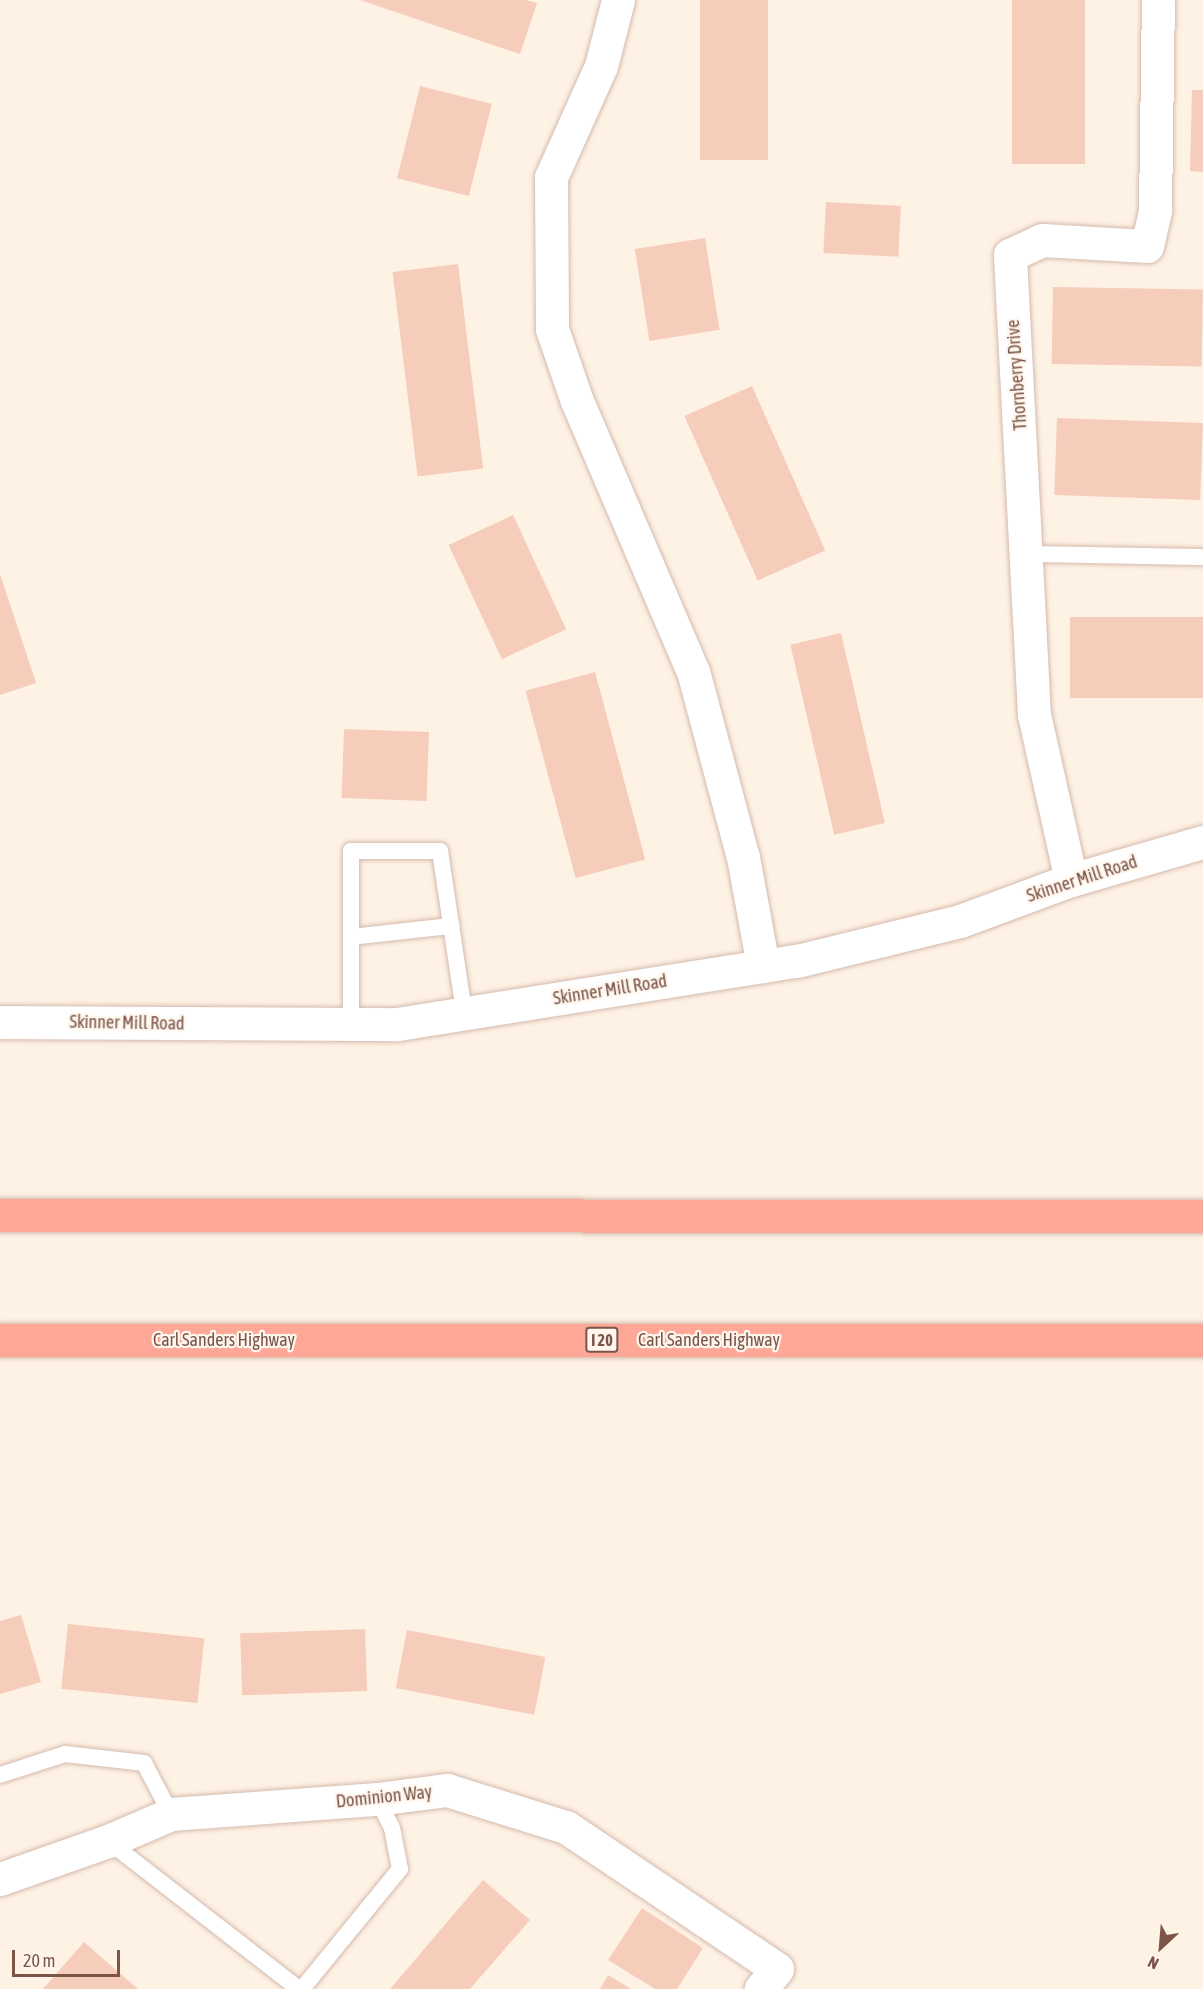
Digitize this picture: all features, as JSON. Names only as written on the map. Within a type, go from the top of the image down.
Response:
[{"type":"highway","points":[[0,1215],[1203,1216]]},
{"type":"highway","name":"Carl Sanders Highway","points":[[0,1340],[1203,1340]]},
{"type":"street","points":[[618,0],[601,66],[551,177],[552,329],[590,434],[693,671],[743,857],[763,966]]},
{"type":"street","name":"Thornberry Drive","points":[[1071,880],[1034,715],[1010,255],[1042,240],[1147,246],[1155,210],[1158,0]]},
{"type":"street","name":"Skinner Mill Road","points":[[0,1022],[397,1024],[763,966],[960,921],[1071,880],[1203,842]]},
{"type":"street","name":"Dominion Way","points":[[0,1879],[108,1841],[171,1814],[377,1799],[447,1790],[566,1827],[777,1969],[761,1989]]},
{"type":"lane","points":[[1027,554],[1203,557]]},
{"type":"lane","points":[[351,1024],[351,851],[440,851],[464,1012]]},
{"type":"lane","points":[[351,937],[451,926]]},
{"type":"lane","points":[[0,1775],[65,1754],[144,1762],[171,1814]]},
{"type":"lane","points":[[108,1841],[300,1989],[400,1869],[392,1828],[377,1799]]},
{"type":"building","points":[[360,0],[526,0],[537,3],[520,54]]},
{"type":"building","points":[[700,0],[768,0],[768,160],[700,160]]},
{"type":"building","points":[[1012,0],[1085,0],[1085,164],[1012,164]]},
{"type":"building","points":[[420,86],[492,104],[469,196],[397,178]]},
{"type":"building","points":[[1192,90],[1203,90],[1203,172],[1190,171]]},
{"type":"building","points":[[826,202],[901,206],[898,257],[823,253]]},
{"type":"building","points":[[705,238],[720,330],[649,341],[635,249]]},
{"type":"building","points":[[458,264],[483,468],[418,477],[392,272]]},
{"type":"building","points":[[1053,287],[1203,290],[1202,367],[1052,364]]},
{"type":"building","points":[[752,386],[825,550],[758,581],[684,416]]},
{"type":"building","points":[[1057,418],[1203,423],[1200,500],[1054,495]]},
{"type":"building","points":[[513,515],[566,629],[502,659],[449,545]]},
{"type":"building","points":[[0,574],[36,683],[0,695]]},
{"type":"building","points":[[1070,617],[1203,617],[1203,698],[1070,698]]},
{"type":"building","points":[[841,633],[885,823],[834,835],[790,645]]},
{"type":"building","points":[[595,672],[645,859],[576,878],[525,691]]},
{"type":"building","points":[[344,729],[429,732],[427,801],[342,798]]},
{"type":"building","points":[[21,1615],[41,1682],[0,1694],[0,1621]]},
{"type":"building","points":[[68,1624],[204,1638],[197,1703],[61,1689]]},
{"type":"building","points":[[365,1629],[367,1691],[242,1695],[240,1633]]},
{"type":"building","points":[[407,1630],[545,1657],[534,1715],[396,1688]]},
{"type":"building","points":[[483,1880],[530,1920],[470,1989],[390,1989]]},
{"type":"building","points":[[642,1908],[703,1948],[677,1989],[655,1989],[608,1960]]},
{"type":"building","points":[[84,1942],[138,1989],[43,1989]]},
{"type":"building","points":[[608,1975],[631,1989],[600,1989]]}]
